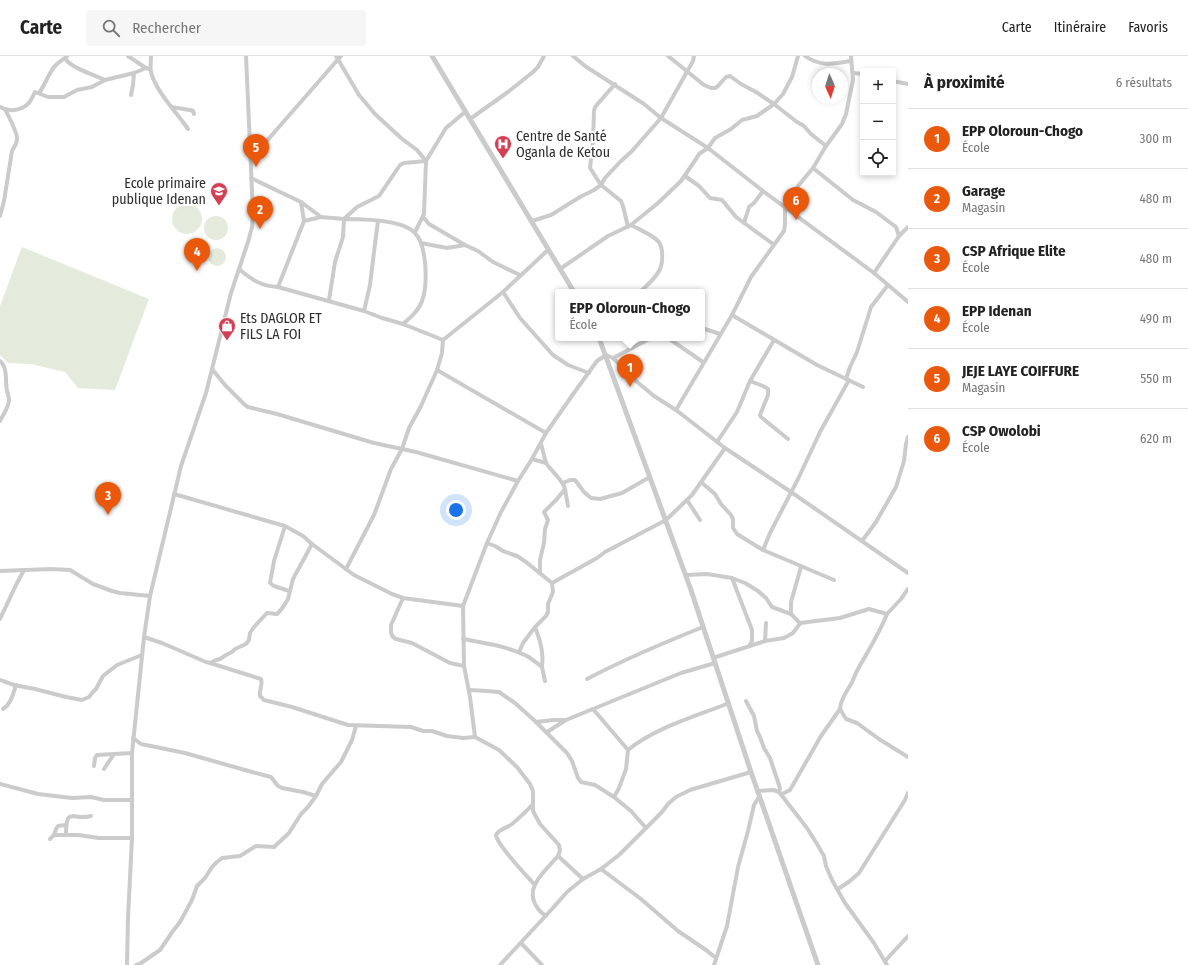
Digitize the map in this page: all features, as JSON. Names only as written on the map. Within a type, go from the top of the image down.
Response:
[{"type":"street","points":[[128,56],[148,69],[171,107],[188,129]]},
{"type":"street","points":[[148,69],[150,56]]},
{"type":"street","points":[[127,965],[132,838],[132,753],[142,654],[150,596],[181,466],[198,418],[231,293],[252,226],[246,56]]},
{"type":"street","points":[[432,56],[572,289]]},
{"type":"street","points":[[470,119],[533,72],[538,67],[544,56]]},
{"type":"street","points":[[573,56],[585,66],[644,104],[661,118],[708,148],[763,192],[874,273],[908,302]]},
{"type":"street","points":[[668,56],[704,85],[711,88],[718,86],[726,77],[730,76],[774,104],[804,126],[811,134],[826,146]]},
{"type":"street","points":[[532,221],[551,215],[601,185],[605,178],[632,151],[661,118],[693,61],[694,56]]},
{"type":"street","points":[[560,269],[608,236],[629,226],[658,203],[685,176],[699,154],[708,148],[715,138],[731,129],[742,120],[757,116],[774,104],[783,94],[792,77],[798,56]]},
{"type":"street","points":[[805,56],[814,62],[826,64],[851,62]]},
{"type":"street","points":[[676,410],[732,315],[751,277],[773,244],[784,231],[786,224],[785,207],[842,124],[846,114],[853,80],[851,56]]},
{"type":"street","points":[[39,93],[55,66],[66,57],[67,62],[74,67],[105,80]]},
{"type":"street","points":[[250,159],[338,57],[359,95],[375,114],[401,138],[417,150],[426,162]]},
{"type":"street","points":[[0,106],[9,110],[24,107],[35,92],[48,97],[64,97],[77,90],[92,87],[105,80],[148,69]]},
{"type":"street","points":[[131,95],[134,73]]},
{"type":"street","points":[[853,73],[860,74]]},
{"type":"street","points":[[896,82],[908,84]]},
{"type":"street","points":[[615,84],[595,107],[593,113],[593,141],[590,168],[601,185],[621,201],[629,226],[652,236],[658,241],[661,247],[662,255],[658,272],[643,289]]},
{"type":"street","points":[[171,107],[190,110],[193,111],[194,114]]},
{"type":"street","points":[[0,216],[12,151],[18,139],[5,109]]},
{"type":"street","points":[[415,232],[424,218],[426,162],[446,128],[465,112]]},
{"type":"street","points":[[329,300],[335,262],[343,237],[344,219],[357,207],[380,196],[400,165],[404,163],[426,162]]},
{"type":"street","points":[[813,168],[854,200],[876,212],[896,227],[899,236]]},
{"type":"street","points":[[685,176],[699,186],[710,198],[722,200],[736,217],[773,244]]},
{"type":"street","points":[[251,178],[301,202],[321,217]]},
{"type":"street","points":[[744,222],[749,207],[763,192]]},
{"type":"street","points":[[278,287],[304,221],[301,202]]},
{"type":"street","points":[[304,221],[321,217],[360,219],[390,222],[415,232],[421,243],[426,264],[424,292],[422,301],[418,308],[403,324]]},
{"type":"street","points":[[424,218],[429,224],[478,251],[493,262],[520,275]]},
{"type":"street","points":[[364,311],[370,285],[378,221]]},
{"type":"street","points":[[874,273],[899,236],[908,227]]},
{"type":"street","points":[[421,243],[447,248],[465,245]]},
{"type":"street","points":[[346,569],[374,515],[391,469],[402,449],[409,428],[421,406],[437,370],[442,354],[443,340],[503,292],[548,250]]},
{"type":"street","points":[[239,269],[258,283],[329,300],[403,324],[443,340]]},
{"type":"street","points":[[763,550],[770,533],[847,380],[850,367],[857,352],[871,307],[888,286]]},
{"type":"street","points":[[503,292],[520,318],[553,355],[568,365],[589,373]]},
{"type":"street","points":[[732,315],[817,365],[863,387]]},
{"type":"street","points":[[705,329],[720,334]]},
{"type":"street","points":[[717,442],[737,412],[750,381],[774,340]]},
{"type":"street","points":[[600,341],[686,575],[751,772],[818,965]]},
{"type":"street","points":[[613,358],[645,341]]},
{"type":"street","points":[[672,341],[703,362]]},
{"type":"street","points":[[475,737],[464,666],[463,606],[487,543],[501,512],[518,481],[541,444],[546,433],[597,362],[606,355]]},
{"type":"street","points":[[606,355],[613,358],[636,381],[654,396],[676,410],[725,448],[908,573]]},
{"type":"street","points":[[0,361],[3,364],[5,371],[9,400],[0,421]]},
{"type":"street","points":[[212,369],[225,385],[244,405],[248,407],[277,414],[374,443],[416,452],[518,481]]},
{"type":"street","points":[[437,370],[546,433]]},
{"type":"street","points":[[750,381],[768,389],[768,394],[760,415],[788,440]]},
{"type":"street","points":[[862,541],[879,517],[896,487],[903,464],[908,437]]},
{"type":"street","points":[[541,444],[546,463],[563,483],[568,506]]},
{"type":"street","points":[[552,583],[605,552],[666,520],[692,495],[725,448]]},
{"type":"street","points":[[532,459],[546,463]]},
{"type":"street","points":[[563,483],[570,480],[575,480],[584,492],[591,498],[600,499],[622,493],[650,477]]},
{"type":"street","points":[[701,482],[715,494],[721,504],[731,514],[733,519],[732,525],[736,532],[763,550],[834,580]]},
{"type":"street","points":[[540,573],[540,560],[548,520],[544,512],[557,500],[565,488]]},
{"type":"street","points":[[174,494],[285,526],[303,536],[354,575],[402,598],[463,606]]},
{"type":"street","points":[[687,500],[700,520]]},
{"type":"street","points":[[285,526],[274,561],[270,582],[274,586],[289,591]]},
{"type":"street","points":[[487,543],[517,556],[552,583],[553,592],[548,604],[548,612],[523,643],[519,652]]},
{"type":"street","points":[[210,663],[246,644],[254,627],[267,613],[277,614],[279,612],[288,599],[293,579],[312,544]]},
{"type":"street","points":[[791,614],[792,602],[801,567]]},
{"type":"street","points":[[0,571],[51,569],[70,570],[93,584],[112,591],[150,596]]},
{"type":"street","points":[[0,619],[24,570]]},
{"type":"street","points":[[686,575],[707,574],[732,578],[745,583],[766,598],[772,607],[791,614],[800,623]]},
{"type":"street","points":[[732,578],[752,630],[752,641],[750,645]]},
{"type":"street","points":[[758,791],[773,790],[781,793],[790,790],[821,736],[840,709],[841,701],[878,635],[887,614],[908,589]]},
{"type":"street","points":[[402,598],[391,625],[390,630],[393,637],[412,644],[450,663],[464,666]]},
{"type":"street","points":[[547,732],[566,720],[681,672],[750,645],[784,638],[793,633],[800,623],[840,618],[869,608],[887,614]]},
{"type":"street","points":[[765,641],[766,623]]},
{"type":"street","points":[[535,627],[542,651],[542,667],[545,681]]},
{"type":"street","points":[[587,680],[644,650],[703,627]]},
{"type":"street","points":[[144,637],[210,663],[261,679],[262,683],[260,696],[264,700],[356,726],[411,727],[423,731],[432,731],[447,736],[463,738],[475,737],[499,750],[517,767],[530,784],[533,791],[533,812],[540,824],[559,845],[560,851],[558,856],[534,884],[532,894],[537,908],[546,916]]},
{"type":"street","points":[[463,639],[492,644],[519,652],[528,656],[542,667]]},
{"type":"street","points":[[0,680],[82,700],[89,697],[96,689],[103,676],[117,664],[142,654]]},
{"type":"street","points":[[3,709],[9,703],[16,685]]},
{"type":"street","points":[[468,690],[499,692],[516,703],[529,714],[567,753],[572,760],[578,778],[581,782],[595,785],[614,797],[631,811],[646,828]]},
{"type":"street","points":[[746,701],[754,716],[757,731],[764,748],[770,758],[781,793],[817,844],[824,856],[829,873],[845,903],[874,943],[886,963],[908,936]]},
{"type":"street","points":[[614,797],[626,769],[628,750],[655,733],[729,703]]},
{"type":"street","points":[[593,709],[628,750]]},
{"type":"street","points":[[840,709],[846,719],[857,723],[878,739],[908,757]]},
{"type":"street","points":[[536,722],[566,720]]},
{"type":"street","points":[[136,965],[160,950],[180,922],[192,900],[197,886],[214,864],[222,858],[240,856],[256,846],[274,847],[289,833],[301,814],[316,796],[322,784],[341,762],[352,740],[356,726]]},
{"type":"street","points":[[133,738],[141,744],[178,751],[271,777],[278,786],[282,788],[316,796]]},
{"type":"street","points":[[94,766],[97,755],[132,753]]},
{"type":"street","points":[[104,769],[114,754]]},
{"type":"street","points":[[500,965],[567,892],[583,879],[619,855],[676,797],[690,790],[751,772]]},
{"type":"street","points":[[0,784],[38,794],[72,798],[91,796],[108,800],[132,800]]},
{"type":"street","points":[[838,889],[859,873],[908,793]]},
{"type":"street","points":[[714,965],[727,926],[738,867],[754,805],[760,796]]},
{"type":"street","points":[[532,805],[507,828],[498,832],[496,838],[505,851],[534,884]]},
{"type":"street","points":[[66,835],[66,825],[70,816],[74,815],[82,818],[91,816]]},
{"type":"street","points":[[50,839],[54,835],[58,826],[66,825]]},
{"type":"street","points":[[54,835],[98,838],[132,838]]},
{"type":"street","points":[[558,856],[583,879]]},
{"type":"street","points":[[601,868],[678,930],[716,958]]},
{"type":"street","points":[[521,943],[542,965]]},
{"type":"shaded area","points":[[187,204],[193,205],[201,213],[201,225],[193,233],[187,234],[181,233],[173,225],[172,219],[173,213],[181,205]]},
{"type":"shaded area","points":[[211,216],[221,216],[228,223],[228,233],[221,240],[211,240],[204,233],[204,223]]},
{"type":"shaded area","points":[[22,247],[149,299],[115,390],[78,388],[65,372],[31,364],[8,363],[0,355],[0,306]]},
{"type":"shaded area","points":[[217,248],[223,251],[226,257],[223,263],[217,266],[211,263],[208,257],[211,251]]},
{"type":"place","name":"Centre de Santé Oganla de Ketou","points":[[503,159]]},
{"type":"place","name":"JEJE LAYE COIFFURE","points":[[256,167]]},
{"type":"place","name":"Ecole primaire publique Idenan","points":[[219,206]]},
{"type":"place","name":"CSP Owolobi","points":[[796,220]]},
{"type":"place","name":"Garage","points":[[260,229]]},
{"type":"place","name":"EPP Idenan","points":[[197,271]]},
{"type":"place","name":"Ets DAGLOR ET FILS LA FOI","points":[[227,341]]},
{"type":"place","name":"EPP Oloroun-Chogo","points":[[630,387]]},
{"type":"place","name":"CSP Afrique Elite","points":[[108,515]]}]
